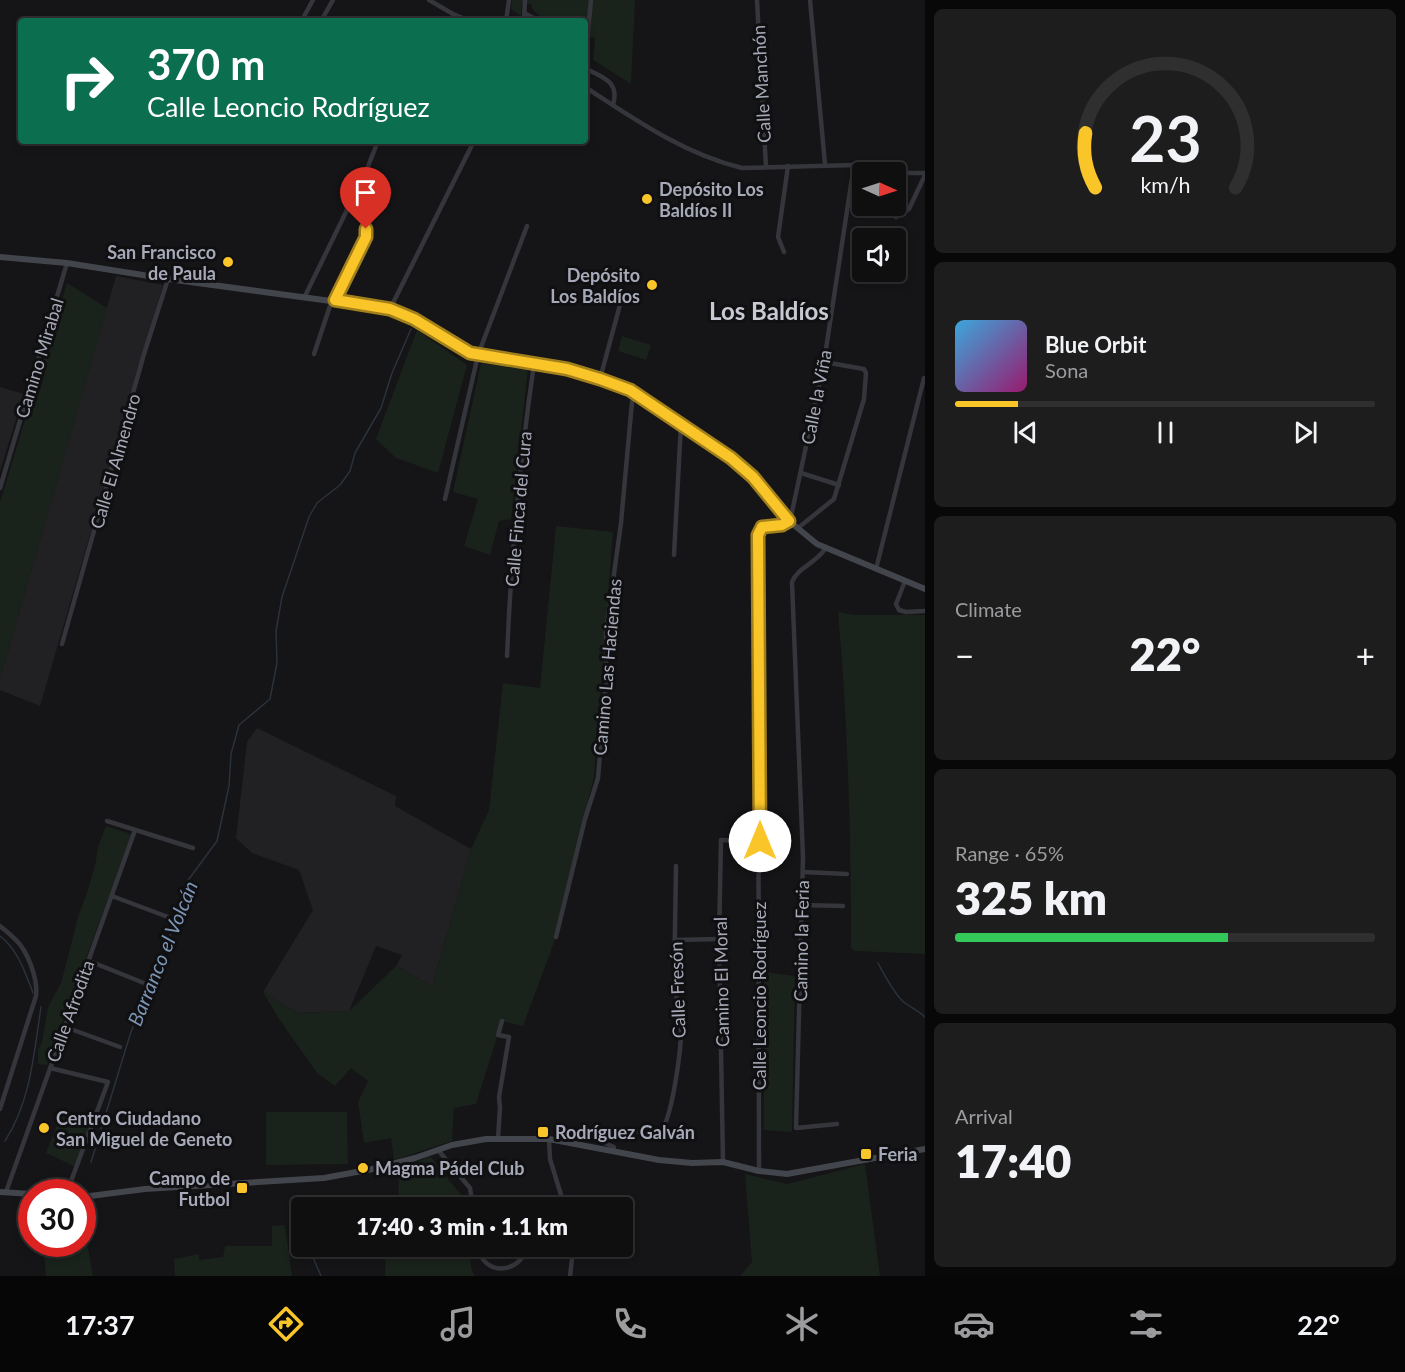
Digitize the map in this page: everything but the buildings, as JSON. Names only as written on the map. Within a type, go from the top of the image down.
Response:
[{"type":"main road","points":[[0,257],[68,263],[390,309],[414,319],[457,347],[478,355],[567,369],[600,379],[634,394],[731,458],[753,477],[789,521],[825,549],[925,589]]},
{"type":"main road","points":[[96,1195],[145,1189],[324,1178],[373,1170],[467,1141],[498,1138],[549,1139],[677,1162],[723,1162],[759,1171],[797,1173],[861,1159],[925,1149]]},
{"type":"main road","points":[[3,1192],[18,1193]]},
{"type":"street","points":[[303,18],[313,0]]},
{"type":"street","points":[[323,18],[333,0]]},
{"type":"street","points":[[429,0],[462,18]]},
{"type":"street","points":[[506,18],[509,0]]},
{"type":"street","points":[[524,18],[525,0]]},
{"type":"street","points":[[588,29],[591,0]]},
{"type":"street","name":"Calle Manchón","points":[[757,0],[766,167]]},
{"type":"street","points":[[810,0],[825,165]]},
{"type":"street","points":[[524,13],[533,18]]},
{"type":"street","points":[[588,70],[614,87],[613,105]]},
{"type":"street","points":[[588,89],[665,137],[719,162],[741,168],[852,165]]},
{"type":"street","points":[[305,296],[367,169],[377,144]]},
{"type":"street","points":[[390,309],[472,144]]},
{"type":"street","points":[[784,252],[778,237],[788,166]]},
{"type":"street","points":[[896,217],[909,210],[925,174],[906,173]]},
{"type":"street","name":"Calle la Viña","points":[[789,521],[824,362],[852,178]]},
{"type":"street","points":[[314,354],[334,300],[366,237],[366,229],[380,202]]},
{"type":"street","points":[[445,500],[478,355],[527,226]]},
{"type":"street","name":"Camino Mirabal","points":[[0,488],[68,263]]},
{"type":"street","name":"Calle El Almendro","points":[[62,644],[144,354],[168,279]]},
{"type":"street","points":[[600,379],[621,302]]},
{"type":"street","points":[[798,528],[834,499],[864,399],[866,373],[864,369],[824,362]]},
{"type":"street","name":"Calle Finca del Cura","points":[[507,656],[520,478],[534,364]]},
{"type":"street","points":[[876,569],[924,378]]},
{"type":"street","name":"Camino Las Haciendas","points":[[556,937],[585,819],[598,778],[607,674],[606,632],[621,524],[634,394]]},
{"type":"street","points":[[674,555],[681,424]]},
{"type":"street","points":[[801,473],[839,485]]},
{"type":"street","name":"Calle Leoncio Rodríguez","points":[[759,1171],[758,535],[762,527],[782,525],[789,521]]},
{"type":"street","name":"Camino la Feria","points":[[825,549],[820,557],[794,576],[792,582],[803,872],[796,1128],[837,1124]]},
{"type":"street","points":[[905,581],[896,604],[899,610],[925,611]]},
{"type":"street","points":[[107,821],[193,848]]},
{"type":"street","name":"Calle Afrodita","points":[[3,1192],[135,830]]},
{"type":"street","name":"Camino El Moral","points":[[723,1162],[719,939],[721,840],[760,841]]},
{"type":"street","name":"Calle Fresón","points":[[613,1151],[614,1147],[602,1142],[605,1131],[610,1128],[658,1134],[664,1130],[669,1114],[680,1052],[681,1032],[674,989],[676,867]]},
{"type":"street","points":[[803,872],[847,874]]},
{"type":"street","points":[[112,896],[168,917]]},
{"type":"street","points":[[802,905],[843,906]]},
{"type":"street","points":[[0,926],[17,940],[26,954],[38,987],[0,1109]]},
{"type":"street","points":[[675,940],[719,939]]},
{"type":"street","points":[[88,961],[144,983]]},
{"type":"street","points":[[498,1138],[499,1097],[509,1037],[498,1035],[502,1021]]},
{"type":"street","points":[[64,1027],[120,1047]]},
{"type":"street","points":[[50,1068],[108,1082],[72,1179]]},
{"type":"street","points":[[549,1139],[550,1159],[562,1197]]},
{"type":"street","points":[[438,1150],[470,1188],[471,1197]]},
{"type":"street","points":[[482,1257],[489,1266],[501,1269],[517,1266],[524,1257]]},
{"type":"street","points":[[570,1276],[572,1257]]},
{"type":"shaded area","points":[[512,0],[635,0],[631,84],[593,60],[595,38],[588,37],[588,18],[546,18],[539,15],[531,4],[522,3],[521,16],[511,9]]},
{"type":"shaded area","points":[[116,276],[163,285],[40,706],[0,690],[0,679]]},
{"type":"shaded area","points":[[67,283],[107,308],[0,679],[0,502]]},
{"type":"shaded area","points":[[417,330],[467,365],[438,473],[396,458],[376,439]]},
{"type":"shaded area","points":[[622,336],[651,345],[646,360],[618,351]]},
{"type":"shaded area","points":[[481,363],[528,369],[511,519],[499,521],[490,555],[464,546],[478,499],[453,492]]},
{"type":"shaded area","points":[[0,387],[24,394],[0,471]]},
{"type":"shaded area","points":[[556,526],[613,532],[594,776],[556,937],[523,1026],[502,1021],[476,1104],[454,1108],[452,1141],[394,1160],[391,1138],[364,1143],[358,1102],[368,1081],[351,1068],[335,1086],[317,1073],[263,992],[297,1013],[349,1011],[396,966],[432,987],[471,849],[489,810],[503,683],[540,688]]},
{"type":"shaded area","points":[[838,612],[854,615],[925,615],[925,954],[855,951],[851,948],[848,780]]},
{"type":"shaded area","points":[[257,728],[396,796],[395,806],[471,849],[432,987],[396,966],[402,955],[376,946],[349,1011],[297,1013],[263,992],[313,910],[299,870],[252,853],[236,838],[247,742]]},
{"type":"shaded area","points":[[106,826],[131,836],[47,1065],[38,1064],[38,1050],[42,1042],[48,1007],[61,983],[79,914],[95,866],[98,847]]},
{"type":"shaded area","points":[[764,972],[795,976],[792,1132],[764,1130]]},
{"type":"shaded area","points":[[63,1110],[90,1124],[76,1167],[46,1153]]},
{"type":"shaded area","points":[[266,1112],[347,1112],[348,1164],[266,1165]]},
{"type":"shaded area","points":[[430,1156],[461,1197],[398,1197],[399,1170]]},
{"type":"shaded area","points":[[865,1164],[880,1276],[740,1276],[752,1262],[745,1174],[787,1184]]},
{"type":"shaded area","points":[[285,1225],[292,1276],[175,1276],[174,1259],[199,1254],[199,1260],[223,1257],[225,1246],[272,1246],[272,1226]]},
{"type":"shaded area","points":[[44,1257],[90,1257],[93,1276],[46,1276]]},
{"type":"shaded area","points":[[386,1257],[470,1257],[475,1276],[385,1276]]},
{"type":"waterway","name":"Barranco el Volcán","points":[[91,1162],[130,1035],[142,1001],[166,949],[186,883],[217,841],[229,786],[231,754],[239,725],[270,699],[277,663],[276,631],[282,597],[309,517],[317,503],[340,485],[350,471],[355,453],[381,408],[392,373],[411,329]]},
{"type":"waterway","points":[[0,936],[16,954],[33,993]]},
{"type":"waterway","points":[[878,963],[901,1000],[925,1017]]},
{"type":"waterway","points":[[5,1141],[14,1126],[26,1093],[41,1007]]},
{"type":"waterway","points":[[313,1257],[321,1276]]},
{"type":"place","name":"Depósito Los Baldíos II","points":[[647,199]]},
{"type":"place","name":"San Francisco de Paula","points":[[228,262]]},
{"type":"place","name":"Depósito Los Baldíos","points":[[652,285]]},
{"type":"place","name":"Centro Ciudadano San Miguel de Geneto","points":[[44,1128]]},
{"type":"place","name":"Rodríguez Galván","points":[[543,1132]]},
{"type":"place","name":"Feria","points":[[866,1154]]},
{"type":"place","name":"Magma Pádel Club","points":[[363,1168]]},
{"type":"place","name":"Campo de Futbol","points":[[242,1188]]},
{"type":"district","name":"Los Baldíos","points":[[769,310]]},
{"type":"route","points":[[366,229],[366,237],[335,300],[390,309],[414,319],[470,353],[567,369],[630,390],[731,458],[753,477],[789,521],[782,525],[762,527],[758,535],[760,841]]}]
